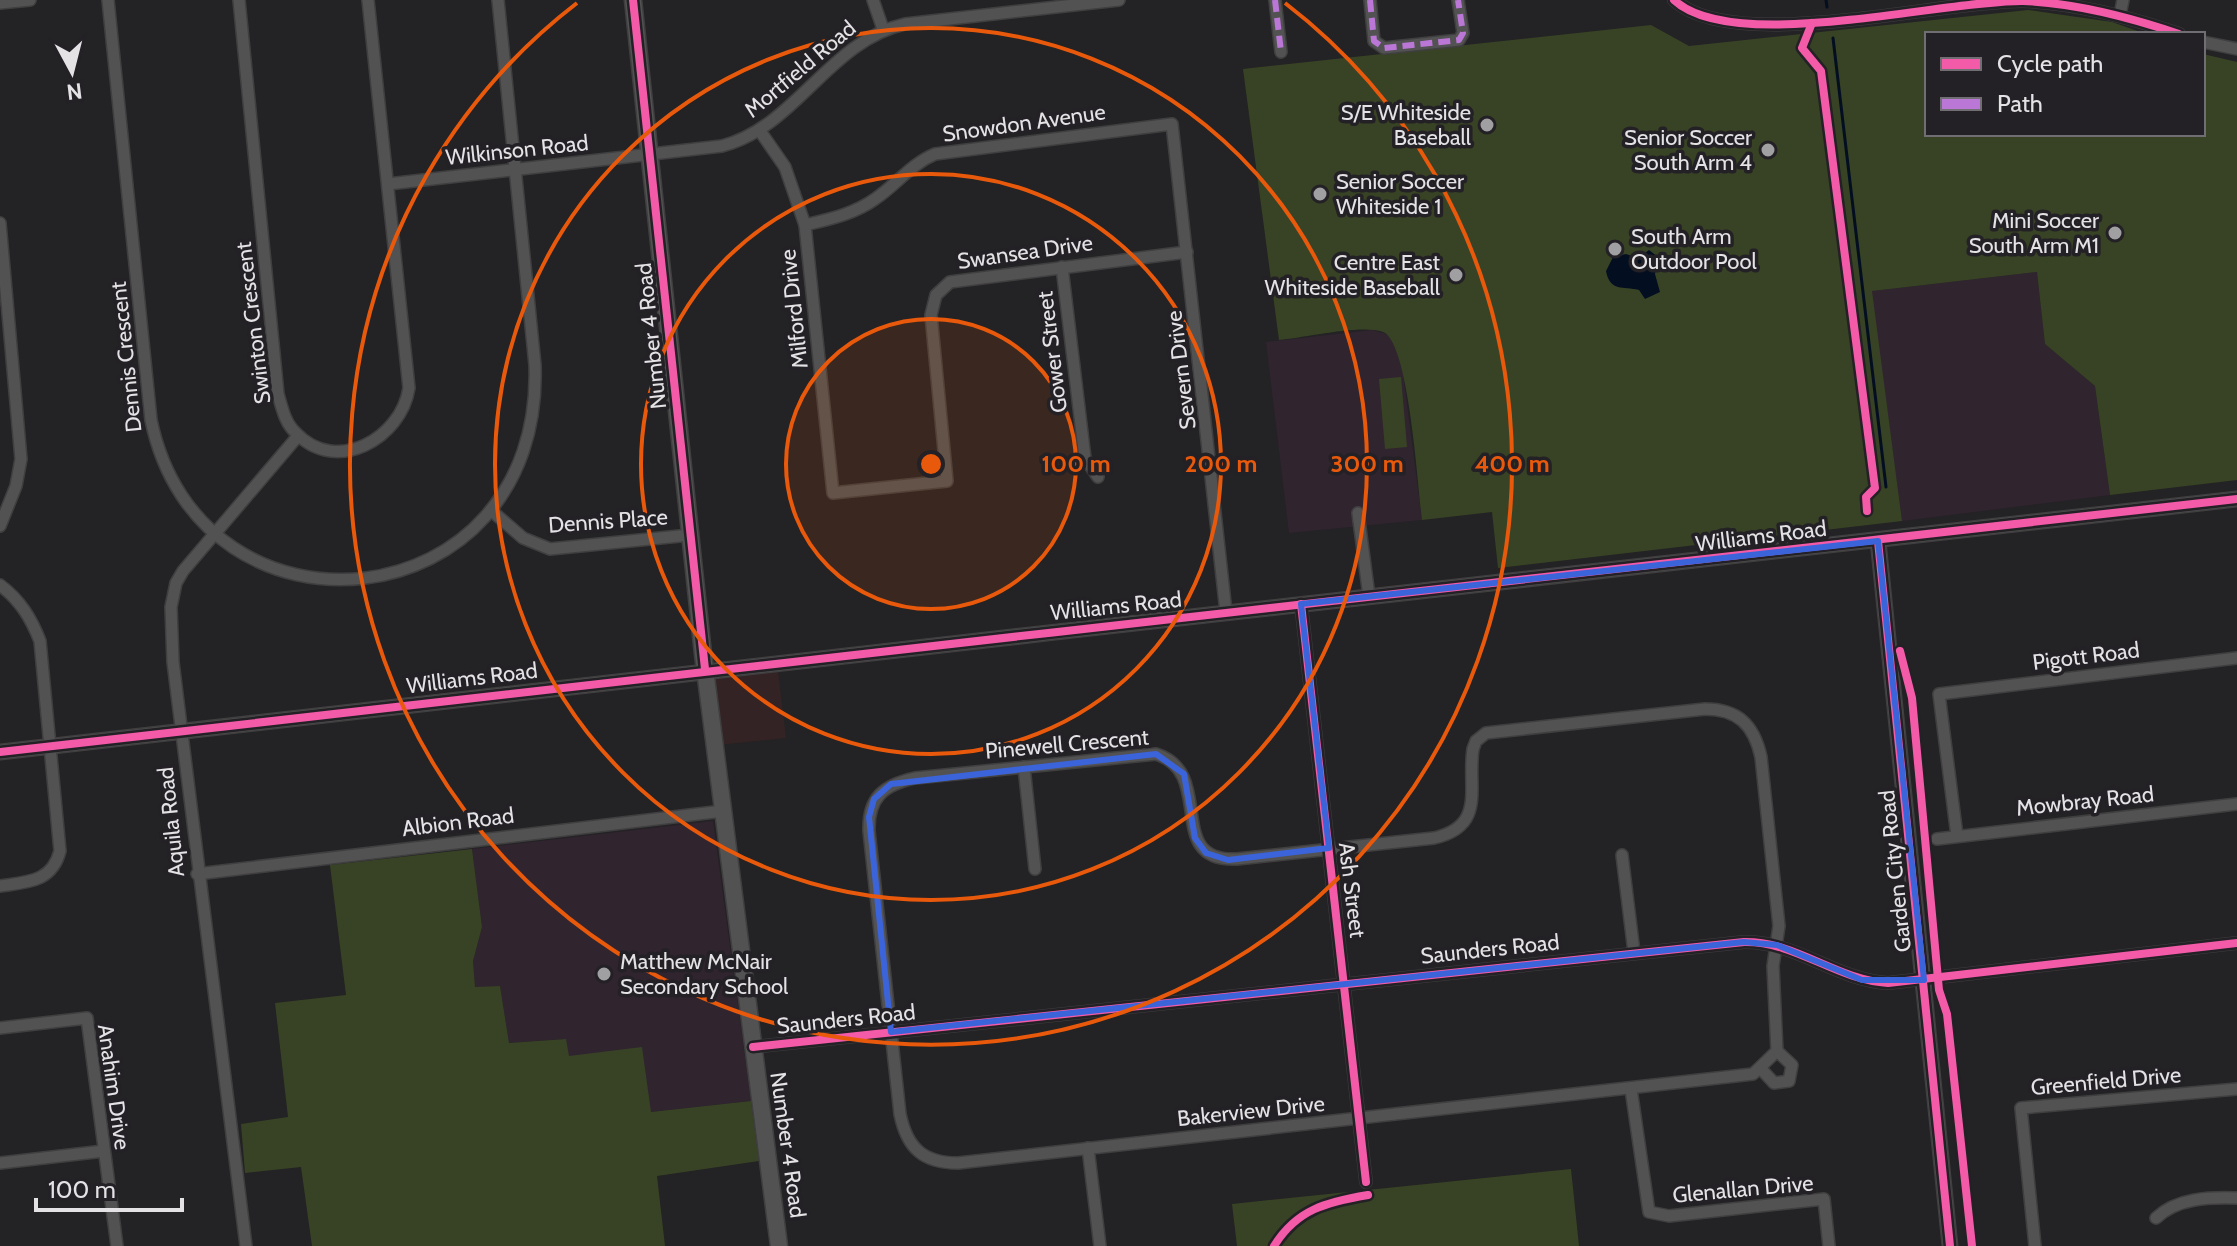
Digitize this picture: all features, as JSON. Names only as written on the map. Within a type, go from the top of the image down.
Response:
[{"type":"main road","name":"Number 4 Road","points":[[633,0],[705,669],[779,1246]]},
{"type":"street","points":[[0,3],[30,0]]},
{"type":"street","name":"Dennis Crescent","points":[[108,0],[154,432],[175,485],[214,534],[282,569],[308,577],[354,580],[393,574],[431,558],[493,512],[526,450],[536,407],[535,365],[498,0]]},
{"type":"street","name":"Swinton Crescent","points":[[239,0],[278,394],[287,420],[298,436]]},
{"type":"street","points":[[298,436],[332,449],[356,448],[386,434],[407,401],[409,388],[368,0]]},
{"type":"street","points":[[873,0],[883,29]]},
{"type":"street","name":"Mortfield Road","points":[[649,155],[722,146],[760,131],[854,46],[883,29],[1017,6],[1119,0]]},
{"type":"street","points":[[1275,0],[1281,52]]},
{"type":"street","points":[[1370,0],[1374,41],[1384,48],[1459,40],[1463,33],[1458,0]]},
{"type":"street","points":[[1674,0],[1695,15],[1718,21],[1843,22],[1980,3],[2024,1],[2120,15],[2173,32]]},
{"type":"street","points":[[2120,15],[2123,0]]},
{"type":"street","points":[[2205,42],[2237,49]]},
{"type":"street","name":"Snowdon Avenue","points":[[805,225],[854,212],[878,197],[913,166],[935,154],[1172,124]]},
{"type":"street","name":"Severn Drive","points":[[1172,124],[1226,612]]},
{"type":"street","name":"Milford Drive","points":[[760,131],[785,167],[805,225],[833,493]]},
{"type":"street","name":"Wilkinson Road","points":[[388,184],[649,155]]},
{"type":"street","points":[[0,223],[21,459],[16,486],[0,526]]},
{"type":"street","name":"Swansea Drive","points":[[833,493],[947,481],[931,315],[936,295],[950,282],[1187,252]]},
{"type":"street","name":"Gower Street","points":[[1062,267],[1085,458],[1098,477]]},
{"type":"street","name":"Aquila Road","points":[[246,1246],[197,874],[173,662],[172,596],[183,571],[298,436]]},
{"type":"street","name":"Williams Road","points":[[0,752],[705,669],[2237,499]]},
{"type":"street","name":"Dennis Place","points":[[493,512],[523,538],[550,549],[690,535]]},
{"type":"street","points":[[1358,513],[1369,596]]},
{"type":"street","name":"Garden City Road","points":[[1878,541],[1950,1246]]},
{"type":"street","points":[[0,585],[14,596],[31,619],[40,641],[60,851],[57,862],[43,877],[0,886]]},
{"type":"street","name":"Ash Street","points":[[1301,604],[1366,1182]]},
{"type":"street","name":"Pigott Road","points":[[1957,836],[1939,694],[2237,658]]},
{"type":"street","name":"Pinewell Crescent","points":[[891,1032],[869,831],[874,799],[884,788],[900,781],[1156,754],[1172,762],[1184,774],[1195,838],[1206,853],[1228,860],[1434,838],[1455,831],[1471,810],[1473,749],[1476,741],[1486,733],[1723,709],[1742,717],[1754,733],[1759,748],[1779,926],[1777,945]]},
{"type":"street","points":[[1024,767],[1035,869]]},
{"type":"street","name":"Mowbray Road","points":[[1937,839],[2237,804]]},
{"type":"street","name":"Albion Road","points":[[197,874],[723,811]]},
{"type":"street","points":[[1622,855],[1634,952]]},
{"type":"street","name":"Saunders Road","points":[[753,1047],[1744,942],[1777,945],[1862,980],[1896,983],[2233,941]]},
{"type":"street","name":"Bakerview Drive","points":[[891,1032],[902,1124],[912,1146],[921,1155],[938,1162],[958,1163],[1631,1089],[1738,1077],[1762,1070],[1774,1083],[1789,1081],[1792,1065],[1777,1051],[1773,966],[1777,945]]},
{"type":"street","name":"Anahim Drive","points":[[0,1028],[87,1018],[117,1246]]},
{"type":"street","points":[[1762,1070],[1777,1051]]},
{"type":"street","name":"Glenallan Drive","points":[[1631,1089],[1649,1212],[1669,1216],[1824,1199],[1829,1246]]},
{"type":"street","name":"Greenfield Drive","points":[[2035,1246],[2021,1108],[2237,1089]]},
{"type":"street","points":[[1088,1148],[1100,1246]]},
{"type":"street","points":[[0,1163],[104,1151]]},
{"type":"street","points":[[2156,1218],[2165,1209],[2182,1202],[2237,1198]]},
{"type":"highlighted area","points":[[1878,541],[1924,980],[1862,980],[1777,945],[1744,942],[891,1032],[869,817],[874,799],[891,784],[1156,754],[1184,774],[1195,838],[1206,853],[1228,860],[1329,848],[1301,604]]},
{"type":"shaded area","points":[[2037,272],[2045,344],[2095,386],[2110,495],[1902,521],[1871,291]]},
{"type":"shaded area","points":[[1372,330],[1390,335],[1401,358],[1422,520],[1289,533],[1266,342]]},
{"type":"shaded area","points":[[778,670],[786,738],[718,745],[710,677]]},
{"type":"shaded area","name":"Matthew McNair Secondary School","points":[[713,821],[751,1101],[651,1112],[568,1056],[565,1039],[509,1043],[500,986],[475,988],[473,961],[482,927],[472,849]]},
{"type":"green space","points":[[2028,10],[2112,22],[2140,32],[1925,32],[1925,136],[2205,136],[2205,54],[2237,62],[2237,480],[2110,495],[2095,386],[2045,344],[2037,272],[1872,291],[1902,521],[1498,568],[1492,512],[1422,520],[1406,387],[1392,341],[1383,332],[1373,330],[1347,330],[1279,340],[1243,69],[1651,25],[1689,46]]},
{"type":"green space","points":[[1401,377],[1407,447],[1385,449],[1379,379]]},
{"type":"green space","points":[[472,849],[482,927],[473,961],[475,987],[500,986],[509,1043],[566,1039],[569,1056],[642,1047],[651,1112],[751,1101],[759,1161],[657,1176],[665,1246],[312,1246],[301,1167],[245,1173],[241,1124],[288,1117],[275,1003],[346,995],[330,865]]},
{"type":"green space","points":[[1571,1169],[1579,1246],[1237,1246],[1232,1204]]},
{"type":"water","points":[[1649,250],[1658,257],[1655,274],[1660,292],[1645,299],[1639,290],[1618,287],[1611,282],[1606,271],[1613,257],[1626,254],[1638,258]]},
{"type":"waterway","points":[[1826,0],[1827,7]]},
{"type":"waterway","points":[[1833,38],[1886,487]]},
{"type":"marked path","points":[[1275,0],[1281,52]]},
{"type":"marked path","points":[[1370,0],[1374,41],[1384,48],[1459,40],[1463,33],[1458,0]]},
{"type":"cycle path","points":[[633,0],[705,669]]},
{"type":"cycle path","points":[[1674,0],[1703,16],[1742,23],[1789,24],[1987,3],[2043,2],[2102,12],[2173,32]]},
{"type":"cycle path","points":[[1812,23],[1802,48],[1821,71],[1875,488],[1866,497],[1867,511]]},
{"type":"cycle path","points":[[0,752],[2237,499]]},
{"type":"cycle path","points":[[1878,541],[1950,1246]]},
{"type":"cycle path","points":[[1301,604],[1366,1182]]},
{"type":"cycle path","points":[[1900,651],[1912,698],[1939,990],[1947,1014],[1972,1246]]},
{"type":"cycle path","points":[[753,1047],[1744,942],[1781,948],[1851,975],[1888,983],[2237,943]]},
{"type":"cycle path","points":[[1274,1246],[1293,1223],[1314,1209],[1368,1195]]},
{"type":"place","name":"S/E Whiteside Baseball","points":[[1487,125]]},
{"type":"place","name":"Senior Soccer South Arm 4","points":[[1768,150]]},
{"type":"place","name":"Senior Soccer Whiteside 1","points":[[1320,194]]},
{"type":"place","name":"Mini Soccer South Arm M1","points":[[2115,233]]},
{"type":"place","name":"South Arm Outdoor Pool","points":[[1615,249]]},
{"type":"place","name":"Centre East Whiteside Baseball","points":[[1456,275]]},
{"type":"place","name":"Matthew McNair Secondary School","points":[[604,974]]}]
